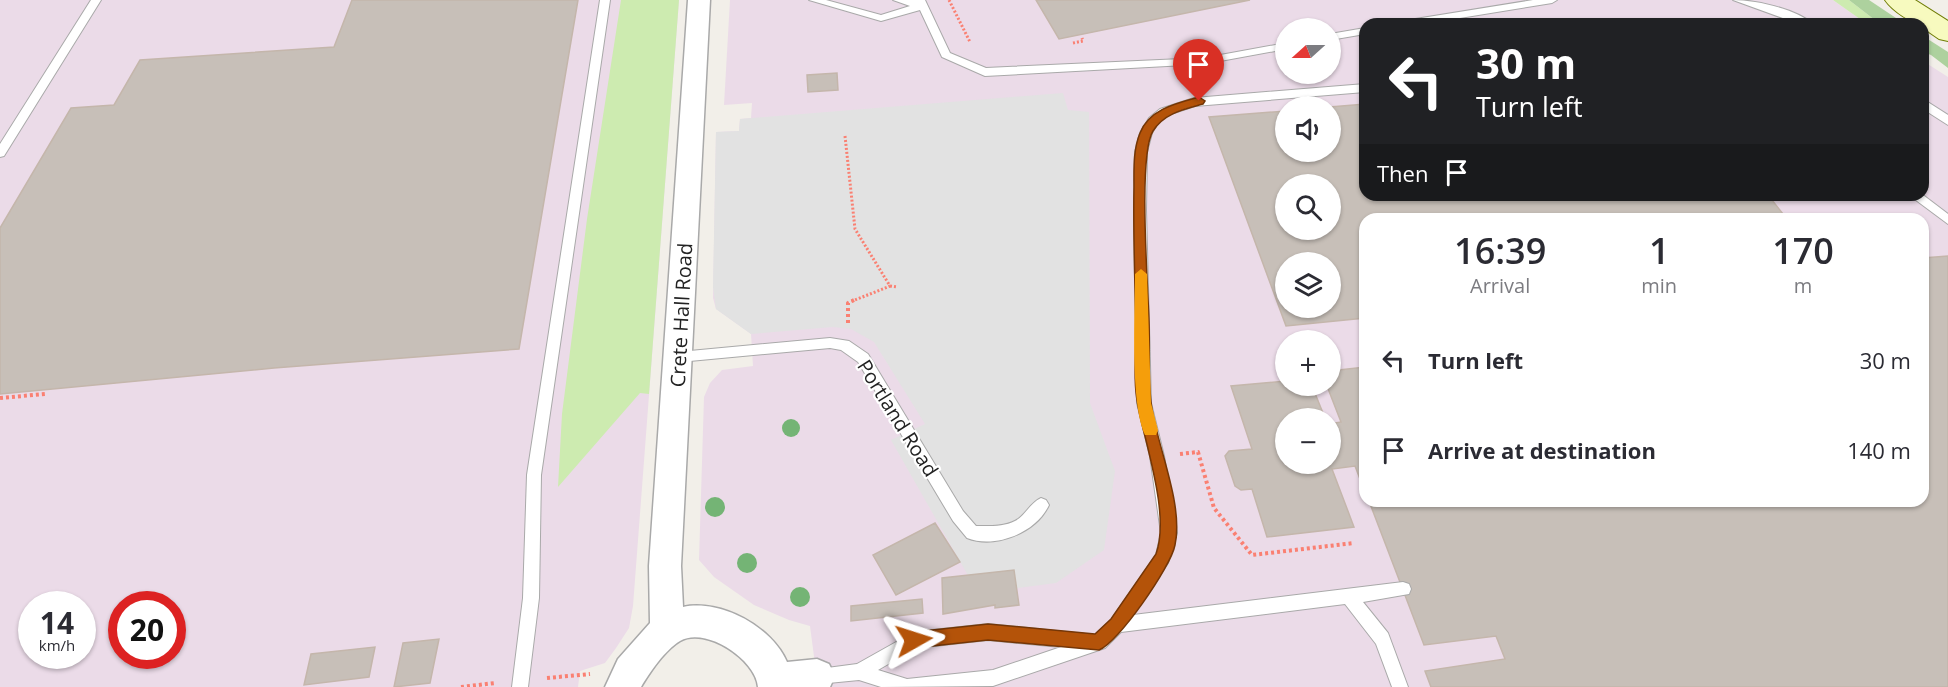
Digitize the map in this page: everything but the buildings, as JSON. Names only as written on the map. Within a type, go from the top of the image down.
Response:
[{"type":"main road","points":[[1898,0],[1925,18]]},
{"type":"main road","points":[[1929,20],[1948,33]]},
{"type":"street","name":"Crete Hall Road","points":[[667,630],[665,566],[699,0]]},
{"type":"street","points":[[608,679],[634,666],[667,630],[677,625],[706,622],[741,637],[767,660],[773,667],[776,684],[817,676]]},
{"type":"lane","points":[[0,153],[96,0]]},
{"type":"lane","points":[[521,684],[531,598],[534,475],[605,0]]},
{"type":"lane","points":[[814,0],[881,18],[921,3]]},
{"type":"lane","points":[[898,0],[921,3]]},
{"type":"lane","points":[[1440,18],[1552,0]]},
{"type":"lane","points":[[1738,0],[1775,10],[1794,18]]},
{"type":"lane","points":[[921,3],[946,55],[985,72],[1204,61],[1275,48]]},
{"type":"lane","points":[[1341,35],[1359,32]]},
{"type":"lane","points":[[817,676],[859,672],[907,687],[993,678],[1099,642],[1117,625],[1158,566],[1167,544],[1168,519],[1157,456],[1144,403],[1141,152],[1148,128],[1164,112],[1194,102],[1359,88]]},
{"type":"lane","points":[[1929,107],[1948,121]]},
{"type":"lane","points":[[1923,201],[1948,220]]},
{"type":"lane","name":"Portland Road","points":[[679,357],[830,343],[843,345],[863,358],[958,516],[972,533],[995,533],[1020,527],[1041,505]]},
{"type":"lane","points":[[1117,625],[1403,589]]},
{"type":"lane","points":[[1348,595],[1382,639],[1400,687]]},
{"type":"lane","points":[[859,672],[914,640],[988,632],[1099,642]]},
{"type":"path","points":[[949,0],[973,47]]},
{"type":"path","points":[[1071,44],[1083,42],[1082,38]]},
{"type":"path","points":[[845,136],[855,229],[890,286]]},
{"type":"path","points":[[843,345],[848,327],[848,303],[890,286],[897,287]]},
{"type":"path","points":[[0,398],[45,394]]},
{"type":"path","points":[[1157,456],[1198,452],[1214,508],[1252,555],[1354,543]]},
{"type":"path","points":[[461,687],[608,679]]},
{"type":"shaded area","points":[[0,0],[679,0],[633,606],[629,628],[616,648],[605,663],[580,671],[578,687],[0,687]]},
{"type":"shaded area","points":[[730,0],[1833,0],[1858,18],[1359,18],[1359,201],[1929,201],[1929,65],[1948,77],[1948,687],[818,687],[810,626],[754,605],[714,577],[699,560],[704,397],[710,383],[722,370],[753,366],[751,334],[716,309],[713,298],[716,132],[739,131],[740,119],[751,118],[752,103],[724,105]]},
{"type":"shaded area","points":[[1063,93],[1068,110],[1089,112],[1090,403],[1115,471],[1104,550],[1056,583],[978,593],[891,440],[925,424],[874,342],[851,329],[833,327],[751,334],[716,309],[713,287],[716,132],[739,131],[740,119]]},
{"type":"green space","points":[[621,0],[679,0],[649,394],[640,393],[558,487],[562,414],[587,219]]},
{"type":"green space","points":[[1833,0],[1849,0],[1872,18],[1858,18]]},
{"type":"green space","points":[[1849,0],[1869,0],[1896,18],[1872,18]]},
{"type":"green space","points":[[1929,40],[1948,52],[1948,68],[1929,54]]},
{"type":"slow traffic","points":[[1141,274],[1144,403],[1150,430]]},
{"type":"route","points":[[914,640],[988,632],[1099,642],[1117,625],[1163,558],[1169,533],[1168,519],[1157,456],[1144,403],[1141,152],[1142,142],[1148,128],[1156,118],[1178,106],[1199,101]]}]
